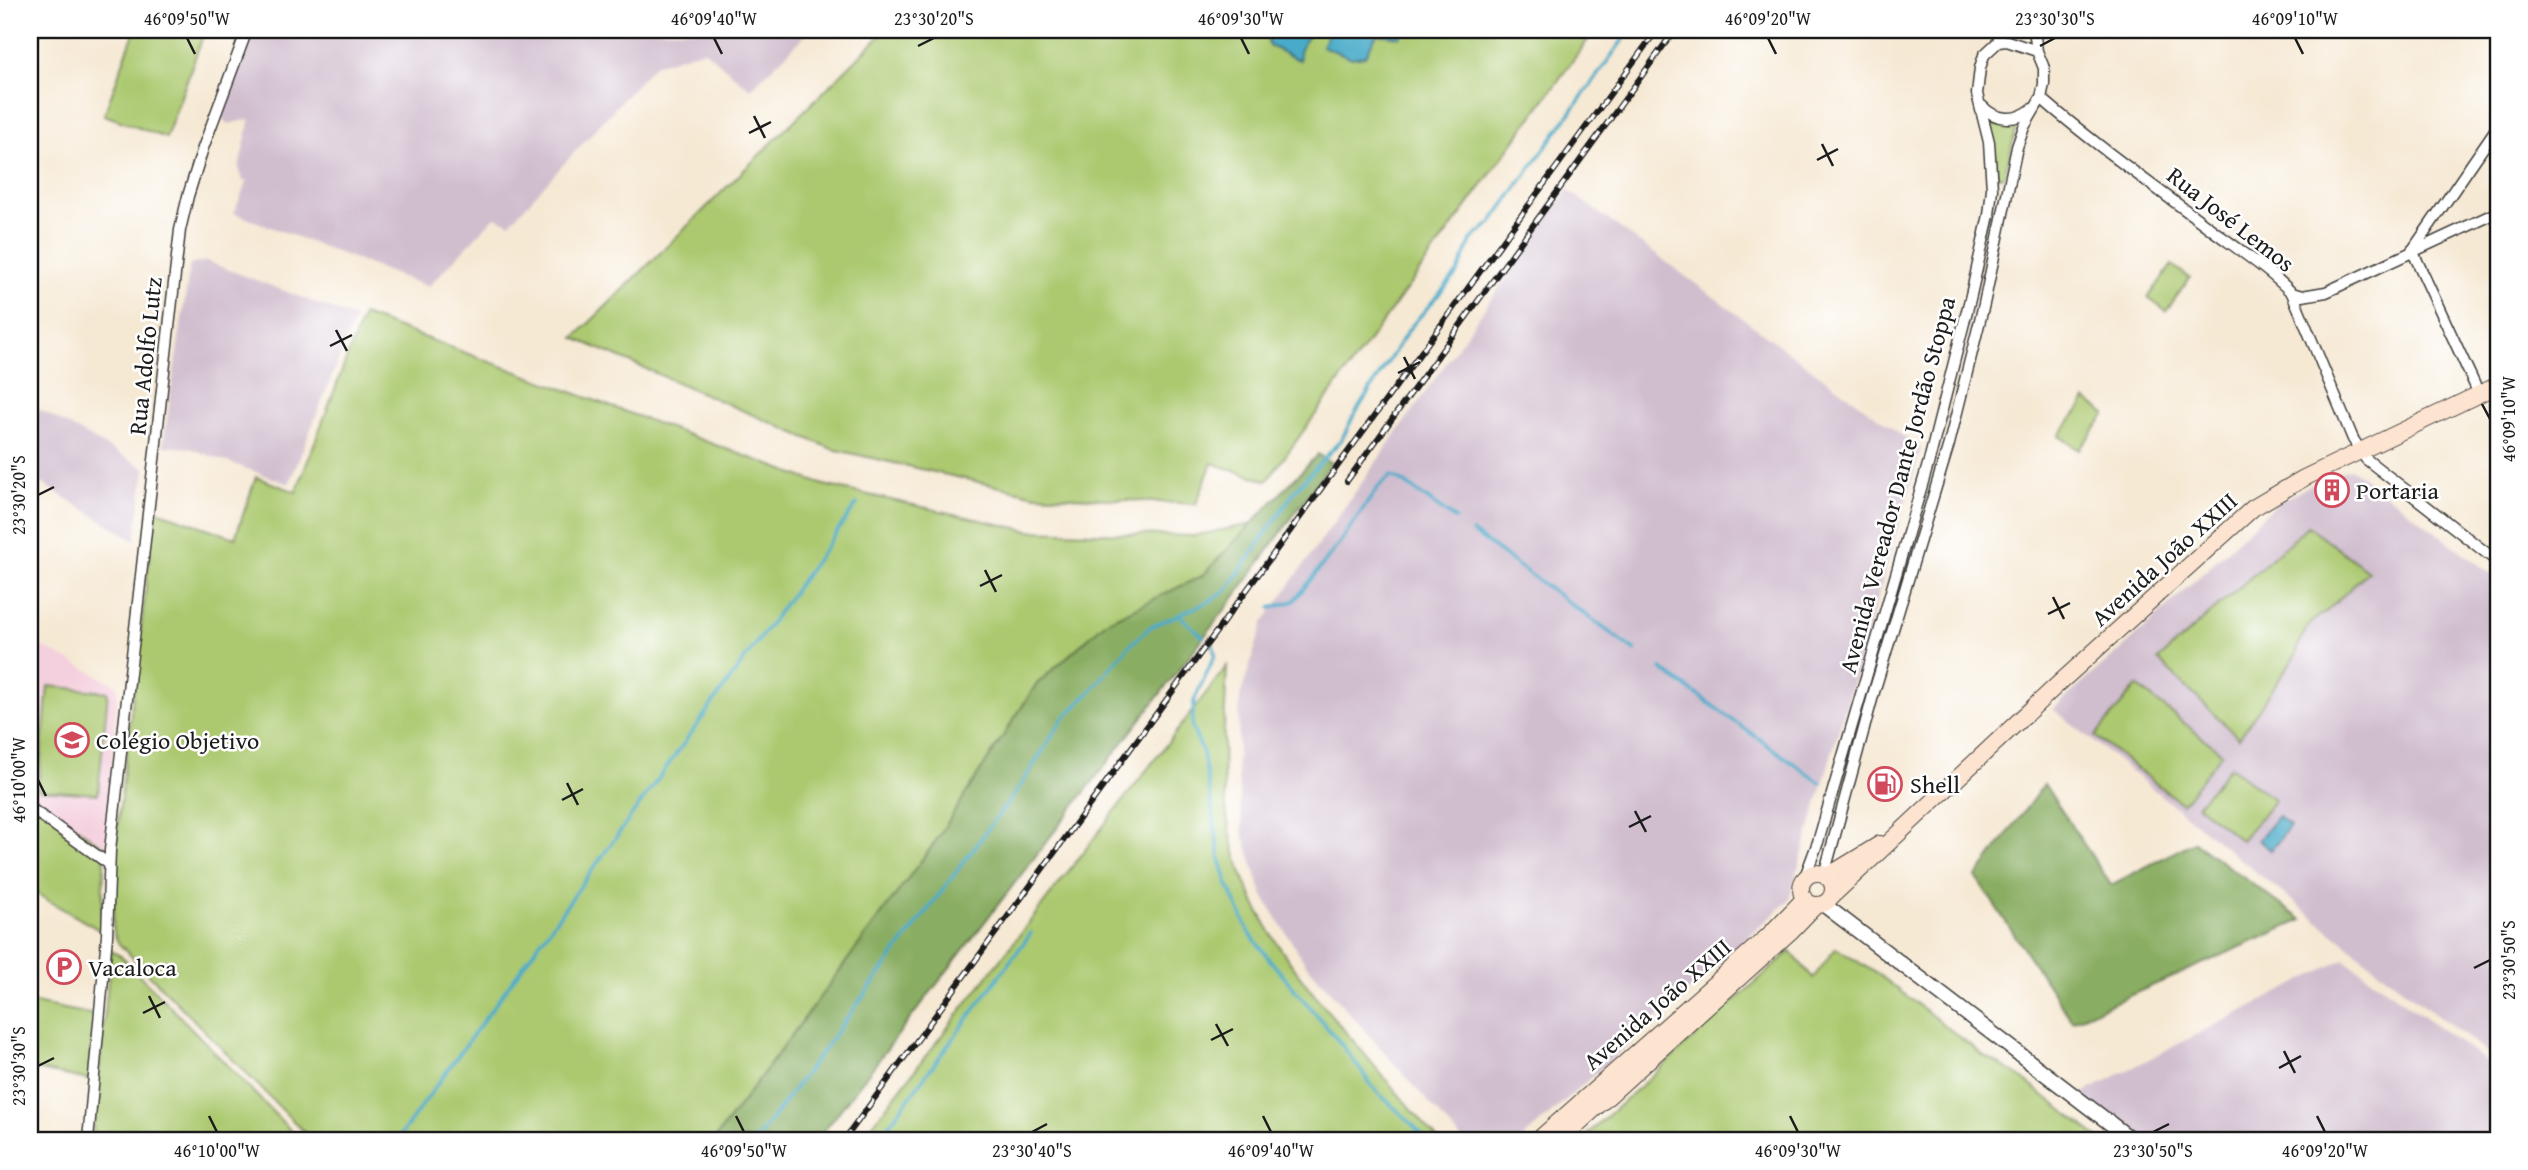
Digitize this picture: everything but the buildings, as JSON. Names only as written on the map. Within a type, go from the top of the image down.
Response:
[{"type":"main road","name":"Avenida João XXIII","points":[[1538,1140],[1768,937],[1903,830],[2056,686],[2253,509],[2283,489],[2498,385]]},
{"type":"main road","name":"Avenida João XXIII","points":[[1560,1140],[1782,939],[1816,897],[1812,874],[1825,876],[1903,830]]},
{"type":"main road","points":[[1816,897],[1833,887],[1825,876]]},
{"type":"street","name":"Rua Adolfo Lutz","points":[[88,1140],[107,936],[109,864],[126,696],[182,219],[203,148],[247,30]]},
{"type":"street","name":"Avenida Vereador Dante Jordão Stoppa","points":[[1816,897],[1822,830],[1929,461],[1989,215],[1992,189],[1989,142],[1977,94],[1984,55],[1998,42],[2001,30]]},
{"type":"street","name":"Avenida Vereador Dante Jordão Stoppa","points":[[1825,876],[1874,692],[1950,444],[1984,304],[2017,147],[2024,127],[2038,103],[2045,68],[2037,51],[2034,30]]},
{"type":"street","points":[[1998,42],[2019,43],[2037,51]]},
{"type":"street","points":[[1977,94],[1983,107],[1991,115],[2002,118],[2025,115],[2038,103]]},
{"type":"street","name":"Rua José Lemos","points":[[2038,103],[2250,256],[2292,293],[2360,451]]},
{"type":"street","points":[[2413,250],[2498,126]]},
{"type":"street","points":[[2292,293],[2302,296],[2326,292],[2498,212]]},
{"type":"street","points":[[2413,250],[2479,394]]},
{"type":"street","points":[[2360,451],[2377,469],[2498,562]]},
{"type":"street","points":[[30,808],[109,864]]},
{"type":"street","points":[[1816,897],[2132,1140]]},
{"type":"shaded area","points":[[255,30],[811,30],[750,89],[704,50],[654,65],[510,223],[495,217],[428,287],[234,213],[247,181],[243,181],[239,168],[250,119],[229,124],[221,118]]},
{"type":"shaded area","points":[[1568,190],[1921,449],[1789,900],[1521,1140],[1462,1140],[1305,963],[1263,896],[1243,834],[1237,767],[1240,697],[1263,623]]},
{"type":"shaded area","points":[[206,261],[355,318],[289,484],[189,448],[163,446],[190,265]]},
{"type":"shaded area","points":[[30,404],[145,468],[135,541],[43,484],[30,481]]},
{"type":"shaded area","points":[[2352,469],[2498,579],[2498,1061],[2386,976],[2053,709],[2131,641],[2278,502],[2335,473]]},
{"type":"shaded area","name":"Colégio Objetivo","points":[[30,640],[118,686],[105,848],[30,794]]},
{"type":"shaded area","points":[[2344,959],[2498,1070],[2498,1140],[2144,1140],[2081,1094]]},
{"type":"green space","points":[[135,30],[205,30],[166,138],[104,115]]},
{"type":"green space","points":[[886,30],[1595,30],[1267,481],[1212,463],[1196,504],[1036,495],[832,449],[574,338]]},
{"type":"green space","points":[[2014,126],[2016,130],[2004,177],[1997,176],[1990,127]]},
{"type":"green space","points":[[2172,265],[2190,278],[2166,311],[2148,298]]},
{"type":"green space","points":[[363,315],[824,485],[1030,531],[1192,536],[1252,524],[1202,576],[1106,622],[1036,685],[935,842],[714,1140],[312,1140],[119,944],[113,924],[115,847],[155,510],[235,538],[256,477],[296,492]]},
{"type":"green space","points":[[2086,400],[2106,414],[2079,450],[2059,436]]},
{"type":"green space","points":[[1318,454],[1331,463],[1237,594],[817,1140],[714,1140],[935,842],[1036,685],[1106,622],[1202,576]]},
{"type":"green space","points":[[2308,526],[2368,571],[2307,630],[2297,653],[2239,738],[2158,660]]},
{"type":"green space","points":[[1227,666],[1223,751],[1227,815],[1239,866],[1250,894],[1280,947],[1315,996],[1438,1140],[861,1140]]},
{"type":"green space","points":[[48,686],[108,692],[98,794],[38,790]]},
{"type":"green space","points":[[2137,686],[2222,753],[2182,804],[2095,736]]},
{"type":"green space","points":[[2230,767],[2275,800],[2241,840],[2197,805]]},
{"type":"green space","points":[[2044,784],[2111,885],[2194,842],[2302,920],[2072,1021],[1976,877]]},
{"type":"green space","points":[[30,794],[105,848],[101,931],[30,890]]},
{"type":"green space","points":[[1836,948],[1882,977],[1983,1055],[2019,1076],[2101,1140],[1581,1140],[1790,951],[1813,978]]},
{"type":"green space","points":[[111,951],[121,956],[300,1140],[92,1140]]},
{"type":"green space","points":[[30,1002],[95,1015],[89,1080],[30,1068]]},
{"type":"water","points":[[1266,30],[1320,30],[1311,32],[1299,51],[1300,60],[1269,46]]},
{"type":"water","points":[[1323,30],[1405,30],[1400,37],[1377,34],[1365,56],[1352,58],[1322,46],[1327,36]]},
{"type":"water","points":[[2278,816],[2290,826],[2271,850],[2258,840]]},
{"type":"waterway","points":[[756,1140],[1021,785],[1062,720],[1092,690],[1128,647],[1150,627],[1208,602],[1227,590],[1297,488],[1342,439],[1409,329],[1458,272],[1472,239],[1491,223],[1630,30]]},
{"type":"waterway","points":[[1271,608],[1294,601],[1379,486],[1391,476],[1455,519]]},
{"type":"waterway","points":[[397,1140],[857,504]]},
{"type":"waterway","points":[[1472,532],[1635,651]]},
{"type":"waterway","points":[[1179,615],[1203,637]]},
{"type":"waterway","points":[[1213,645],[1215,655],[1194,701],[1192,727],[1203,753],[1220,859],[1228,885],[1249,932],[1269,959],[1341,1044],[1376,1091],[1427,1140]]},
{"type":"waterway","points":[[1661,669],[1821,783]]},
{"type":"waterway","points":[[878,1140],[1031,933]]},
{"type":"railway","points":[[844,1140],[1657,30]]},
{"type":"railway","points":[[1347,481],[1675,30]]},
{"type":"place","name":"Portaria","points":[[2332,490]]},
{"type":"place","name":"Colégio Objetivo","points":[[72,740]]},
{"type":"place","name":"Shell","points":[[1885,784]]},
{"type":"place","name":"Vacaloca","points":[[64,967]]}]
